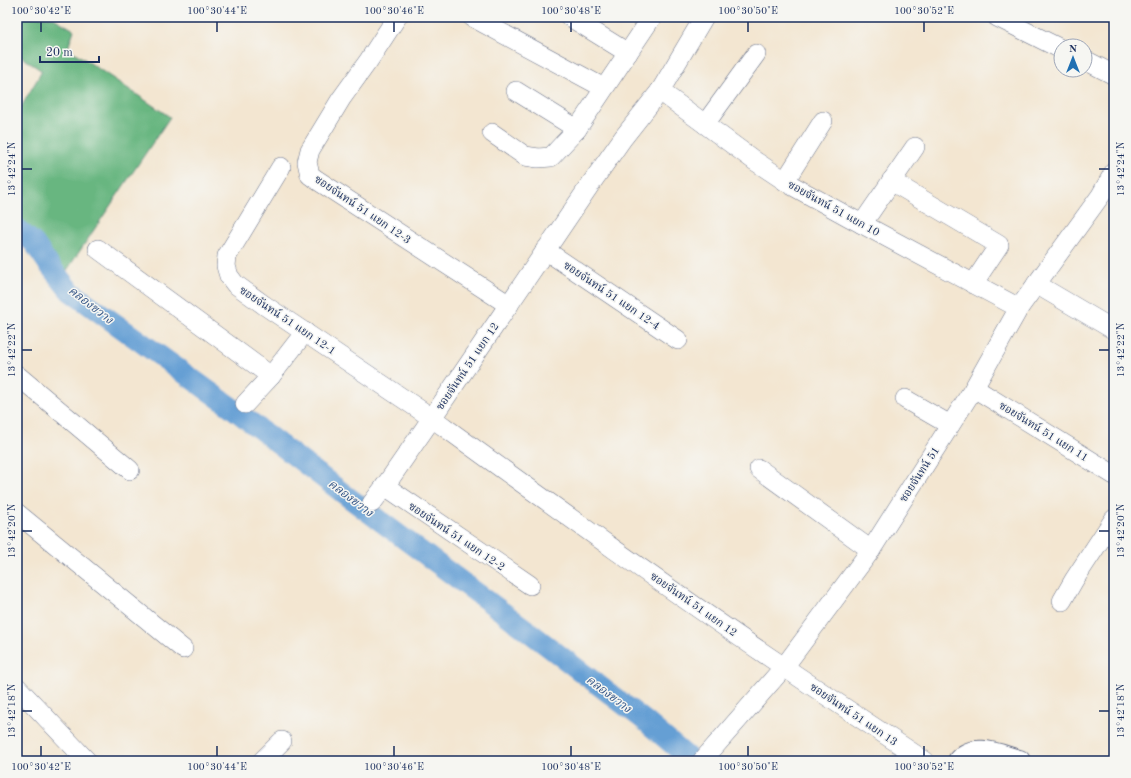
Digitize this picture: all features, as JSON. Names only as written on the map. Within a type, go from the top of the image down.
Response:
[{"type":"street","name":"ซอยจันทน์ 51 แยก 12-3","points":[[396,17],[369,60],[341,99],[310,150],[307,162],[310,174],[316,180],[509,305]]},
{"type":"street","points":[[472,17],[604,88]]},
{"type":"street","points":[[570,17],[628,52]]},
{"type":"street","points":[[492,133],[525,156],[538,158],[551,157],[577,129],[652,17]]},
{"type":"street","name":"ซอยจันทน์ 51 แยก 12","points":[[704,17],[660,91],[623,138],[545,250],[432,418],[784,667]]},
{"type":"street","points":[[997,17],[1053,44]]},
{"type":"street","points":[[705,124],[756,54]]},
{"type":"street","points":[[1093,64],[1114,75]]},
{"type":"street","points":[[516,91],[577,129]]},
{"type":"street","name":"ซอยจันทน์ 51 แยก 10","points":[[660,91],[755,161],[785,181],[1019,308]]},
{"type":"street","points":[[785,181],[823,122]]},
{"type":"street","points":[[862,224],[915,146]]},
{"type":"street","name":"ซอยจันทน์ 51 แยก 12-1","points":[[281,167],[227,256],[226,266],[229,276],[235,284],[264,305],[432,418]]},
{"type":"street","name":"ซอยจันทน์ 51","points":[[703,759],[784,667],[871,550],[974,388],[1019,308],[1101,195],[1114,172]]},
{"type":"street","points":[[891,181],[998,245],[973,284]]},
{"type":"street","points":[[98,249],[271,376]]},
{"type":"street","name":"ซอยจันทน์ 51 แยก 12-4","points":[[545,250],[678,340]]},
{"type":"street","points":[[1036,284],[1114,330]]},
{"type":"street","points":[[245,404],[271,376],[305,332]]},
{"type":"street","points":[[17,375],[130,470]]},
{"type":"street","name":"ซอยจันทน์ 51 แยก 11","points":[[974,388],[1114,475]]},
{"type":"street","points":[[905,399],[950,425]]},
{"type":"street","points":[[372,503],[432,418]]},
{"type":"street","points":[[759,469],[871,550]]},
{"type":"street","name":"ซอยจันทน์ 51 แยก 12-2","points":[[385,486],[530,585]]},
{"type":"street","points":[[17,513],[183,649]]},
{"type":"street","points":[[1062,601],[1114,519]]},
{"type":"street","name":"ซอยจันทน์ 51 แยก 13","points":[[784,667],[925,761]]},
{"type":"street","points":[[17,687],[82,759]]},
{"type":"street","points":[[262,761],[282,741]]},
{"type":"street","points":[[959,761],[964,755],[977,751],[1019,761]]},
{"type":"green space","points":[[17,17],[52,17],[74,30],[68,48],[170,117],[63,276],[36,236],[17,221],[17,114],[42,71],[17,54]]},
{"type":"waterway","name":"คลองขวาง","points":[[17,229],[34,243],[70,291],[231,407],[352,500],[524,628],[644,720],[692,761]]}]
